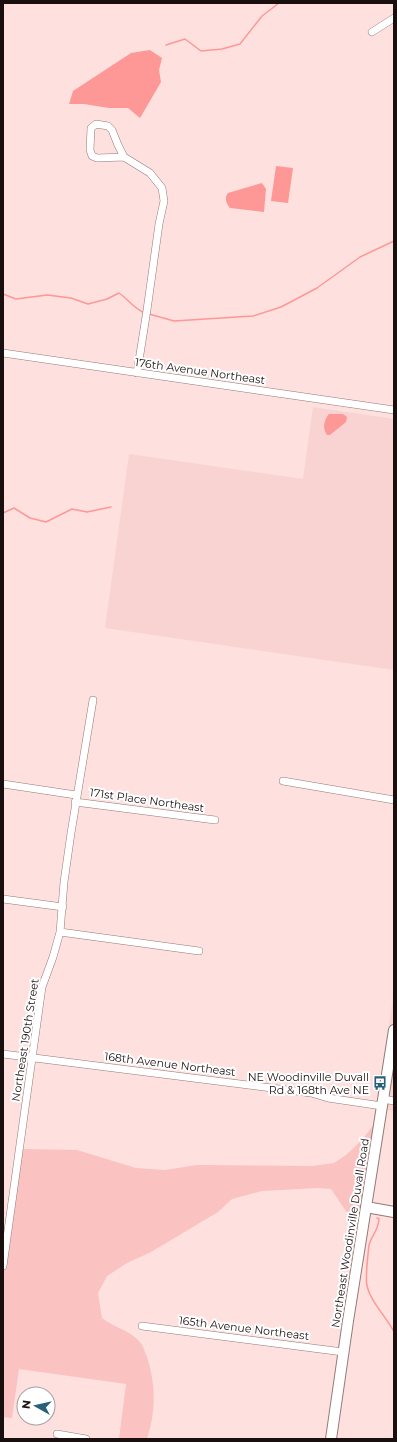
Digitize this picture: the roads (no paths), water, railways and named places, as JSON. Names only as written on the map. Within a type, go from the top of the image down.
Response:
[{"type":"main road","name":"Northeast Woodinville Duvall Road","points":[[331,1439],[343,1352],[394,1030]]},
{"type":"main road","points":[[366,1207],[394,1212]]},
{"type":"street","points":[[372,32],[394,18]]},
{"type":"street","points":[[124,157],[97,158],[92,156],[90,150],[91,128],[96,124],[108,126],[112,130],[124,157],[150,173],[162,188],[164,201],[159,224],[147,314],[137,373]]},
{"type":"street","name":"176th Avenue Northeast","points":[[3,353],[394,410]]},
{"type":"street","name":"Northeast 190th Street","points":[[3,1266],[42,987],[54,957],[60,932],[64,882],[76,798],[93,700]]},
{"type":"street","points":[[284,781],[394,800]]},
{"type":"street","name":"171st Place Northeast","points":[[3,784],[76,798],[215,820]]},
{"type":"street","points":[[3,899],[63,907]]},
{"type":"street","points":[[60,932],[199,951]]},
{"type":"street","name":"168th Avenue Northeast","points":[[3,1054],[311,1093],[328,1098],[382,1102],[394,1100]]},
{"type":"street","name":"165th Avenue Northeast","points":[[142,1326],[343,1352]]},
{"type":"street","points":[[57,1434],[86,1439]]},
{"type":"waterway","points":[[166,45],[185,39],[201,51],[222,49],[240,44],[262,16],[279,3]]},
{"type":"waterway","points":[[149,314],[174,321],[253,316],[281,307],[317,288],[360,257],[394,241]]},
{"type":"waterway","points":[[3,294],[16,299],[47,295],[71,298],[88,304],[107,299],[119,293],[145,313]]},
{"type":"waterway","points":[[3,513],[14,508],[30,518],[46,522],[72,509],[87,512],[111,507]]},
{"type":"waterway","points":[[377,1218],[379,1219],[377,1227],[369,1245],[366,1282],[375,1304],[394,1332]]},
{"type":"place","name":"NE Woodinville Duvall Rd & 168th Ave NE","points":[[380,1083]]}]
